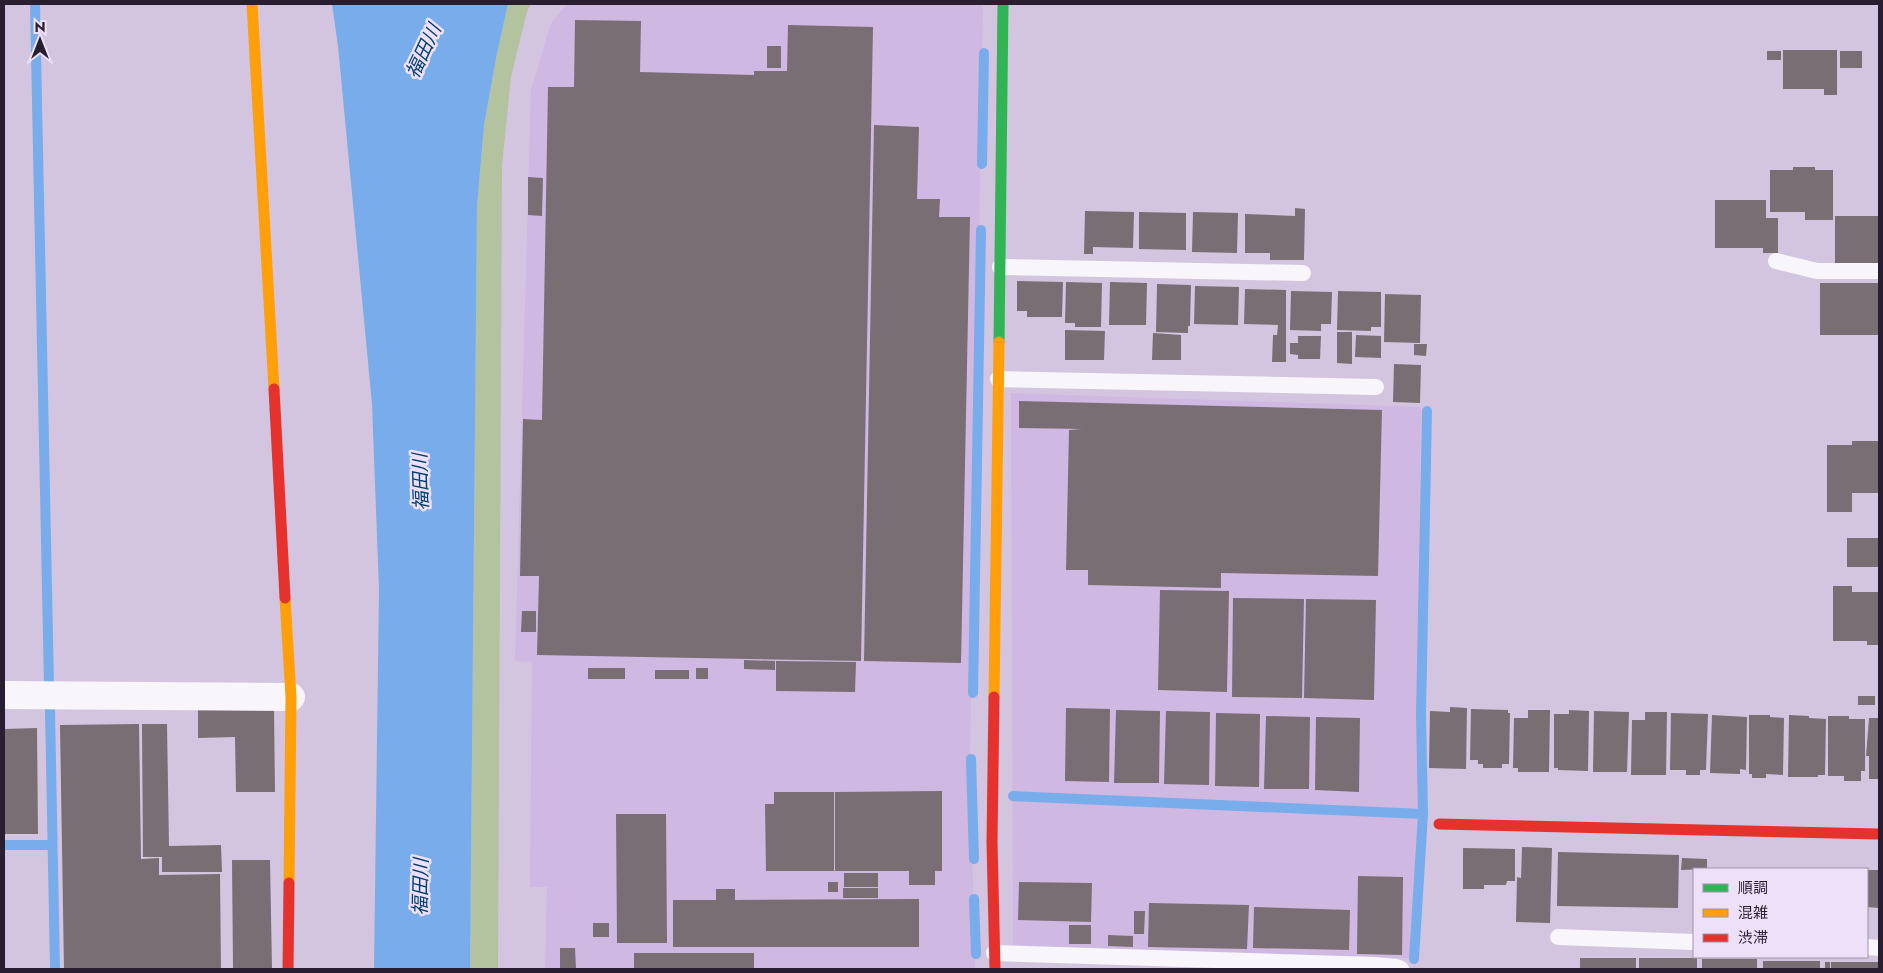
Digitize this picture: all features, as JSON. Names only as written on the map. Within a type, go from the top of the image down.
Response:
[{"type":"street","points":[[252,4],[291,697],[288,969]]},
{"type":"street","points":[[995,969],[992,842],[1003,4]]},
{"type":"street","points":[[4,695],[291,697]]},
{"type":"street","points":[[1439,824],[1879,834]]},
{"type":"lane","points":[[1776,261],[1817,271],[1879,271]]},
{"type":"lane","points":[[1000,267],[1302,273]]},
{"type":"lane","points":[[998,379],[1376,387]]},
{"type":"lane","points":[[1558,937],[1693,942]]},
{"type":"lane","points":[[994,953],[1374,965],[1401,969]]},
{"type":"shaded area","points":[[567,4],[983,4],[970,758],[975,969],[545,969],[547,887],[530,887],[532,662],[515,661],[531,90],[551,23]]},
{"type":"shaded area","points":[[1011,393],[1421,407],[1417,713],[1419,810],[1409,958],[1013,945]]},
{"type":"green space","points":[[508,4],[531,4],[527,11],[511,77],[502,165],[498,969],[470,969],[477,206],[484,125]]},
{"type":"water","name":"福田川","points":[[332,4],[508,4],[484,125],[477,206],[470,969],[374,969],[379,589],[372,404],[338,46]]},
{"type":"building","points":[[575,20],[641,21],[640,72],[754,75],[754,71],[787,71],[788,25],[873,27],[861,661],[537,655],[539,576],[520,576],[523,419],[542,420],[548,87],[574,87]]},
{"type":"building","points":[[767,46],[781,46],[781,68],[767,68]]},
{"type":"building","points":[[1783,50],[1837,50],[1837,95],[1824,95],[1824,89],[1783,89]]},
{"type":"building","points":[[1767,51],[1781,51],[1781,60],[1767,60]]},
{"type":"building","points":[[1840,51],[1862,51],[1862,68],[1840,68]]},
{"type":"building","points":[[874,125],[919,127],[917,199],[940,199],[939,217],[970,217],[961,663],[864,661]]},
{"type":"building","points":[[1793,167],[1815,167],[1815,170],[1833,170],[1833,220],[1805,220],[1805,212],[1770,212],[1770,170],[1793,170]]},
{"type":"building","points":[[528,177],[543,178],[542,216],[528,215]]},
{"type":"building","points":[[1715,200],[1766,200],[1766,218],[1778,218],[1778,253],[1763,253],[1763,248],[1715,248]]},
{"type":"building","points":[[1295,208],[1305,209],[1304,260],[1270,260],[1270,253],[1245,253],[1245,214],[1295,216]]},
{"type":"building","points":[[1085,211],[1134,212],[1133,248],[1093,247],[1093,254],[1084,254]]},
{"type":"building","points":[[1139,212],[1186,213],[1186,250],[1139,249]]},
{"type":"building","points":[[1193,212],[1238,213],[1237,253],[1192,252]]},
{"type":"building","points":[[1835,216],[1879,216],[1879,264],[1835,264]]},
{"type":"building","points":[[1017,281],[1063,282],[1062,317],[1027,317],[1027,311],[1017,311]]},
{"type":"building","points":[[1066,282],[1102,283],[1101,327],[1075,327],[1075,323],[1065,323]]},
{"type":"building","points":[[1110,282],[1147,283],[1146,325],[1109,325]]},
{"type":"building","points":[[1820,283],[1879,283],[1879,335],[1820,335]]},
{"type":"building","points":[[1157,284],[1191,285],[1190,326],[1188,326],[1188,333],[1156,332]]},
{"type":"building","points":[[1195,286],[1239,287],[1238,325],[1194,324]]},
{"type":"building","points":[[1245,289],[1286,290],[1286,362],[1272,362],[1273,335],[1277,335],[1278,325],[1244,324]]},
{"type":"building","points":[[1291,291],[1332,292],[1331,324],[1321,324],[1321,331],[1290,330]]},
{"type":"building","points":[[1338,291],[1381,292],[1381,327],[1371,327],[1371,331],[1337,330]]},
{"type":"building","points":[[1385,294],[1421,295],[1420,343],[1384,342]]},
{"type":"building","points":[[1065,330],[1105,331],[1104,360],[1065,360]]},
{"type":"building","points":[[1337,332],[1352,332],[1352,364],[1337,363]]},
{"type":"building","points":[[1153,333],[1181,335],[1181,360],[1152,360]]},
{"type":"building","points":[[1356,335],[1381,336],[1381,358],[1355,357]]},
{"type":"building","points":[[1298,336],[1321,336],[1320,359],[1298,359],[1298,355],[1290,354],[1290,343],[1298,343]]},
{"type":"building","points":[[1414,344],[1427,344],[1426,356],[1414,355]]},
{"type":"building","points":[[1394,364],[1421,365],[1420,403],[1393,402]]},
{"type":"building","points":[[1019,401],[1382,410],[1378,576],[1221,573],[1221,588],[1088,585],[1088,570],[1066,570],[1069,430],[1082,429],[1019,428]]},
{"type":"building","points":[[1852,441],[1879,441],[1879,493],[1852,493],[1852,512],[1827,512],[1827,445],[1852,445]]},
{"type":"building","points":[[1847,538],[1879,538],[1879,567],[1847,567]]},
{"type":"building","points":[[1833,586],[1852,586],[1852,592],[1879,592],[1879,645],[1867,645],[1867,641],[1833,641]]},
{"type":"building","points":[[1160,590],[1229,591],[1227,692],[1158,690]]},
{"type":"building","points":[[1233,598],[1304,599],[1302,698],[1232,697]]},
{"type":"building","points":[[1306,599],[1376,600],[1374,700],[1304,698]]},
{"type":"building","points":[[522,611],[536,611],[536,632],[521,632]]},
{"type":"building","points":[[744,660],[775,661],[775,670],[744,669]]},
{"type":"building","points":[[776,661],[856,662],[855,692],[776,691]]},
{"type":"building","points":[[588,668],[625,668],[625,679],[588,679]]},
{"type":"building","points":[[696,668],[708,668],[708,679],[696,679]]},
{"type":"building","points":[[655,670],[689,670],[689,679],[655,679]]},
{"type":"building","points":[[1858,696],[1875,696],[1875,705],[1858,705]]},
{"type":"building","points":[[1450,707],[1467,708],[1466,769],[1429,768],[1430,711],[1450,712]]},
{"type":"building","points":[[1066,708],[1110,709],[1109,782],[1065,781]]},
{"type":"building","points":[[1471,709],[1508,710],[1508,713],[1510,713],[1509,764],[1502,764],[1502,768],[1483,768],[1483,764],[1478,764],[1478,760],[1470,760]]},
{"type":"building","points":[[198,710],[274,710],[275,792],[236,792],[235,737],[198,738]]},
{"type":"building","points":[[1116,710],[1160,711],[1159,783],[1114,783]]},
{"type":"building","points":[[1528,710],[1550,710],[1549,772],[1518,772],[1518,768],[1513,768],[1514,718],[1528,718]]},
{"type":"building","points":[[1569,710],[1589,711],[1588,771],[1558,770],[1558,768],[1554,768],[1554,714],[1569,714]]},
{"type":"building","points":[[1166,711],[1210,712],[1209,785],[1164,784]]},
{"type":"building","points":[[1594,711],[1629,712],[1627,772],[1593,772]]},
{"type":"building","points":[[1645,712],[1667,712],[1666,775],[1631,775],[1632,720],[1645,720]]},
{"type":"building","points":[[1216,713],[1260,714],[1259,787],[1215,786]]},
{"type":"building","points":[[1671,713],[1708,714],[1706,770],[1700,770],[1700,775],[1686,775],[1686,770],[1670,770]]},
{"type":"building","points":[[1712,715],[1747,717],[1746,770],[1740,769],[1740,774],[1710,773]]},
{"type":"building","points":[[1749,715],[1770,715],[1770,717],[1784,718],[1783,775],[1766,774],[1766,778],[1752,778],[1752,774],[1749,774]]},
{"type":"building","points":[[1789,715],[1826,719],[1825,775],[1818,775],[1818,777],[1788,777]]},
{"type":"building","points":[[1266,716],[1310,717],[1309,789],[1264,789]]},
{"type":"building","points":[[1828,716],[1849,716],[1849,719],[1865,719],[1865,771],[1861,771],[1861,781],[1844,781],[1844,776],[1828,776]]},
{"type":"building","points":[[1316,717],[1360,718],[1359,792],[1315,790]]},
{"type":"building","points":[[1869,718],[1879,718],[1879,779],[1869,779],[1869,756],[1866,756]]},
{"type":"building","points":[[139,724],[141,859],[159,858],[159,875],[220,874],[221,969],[64,969],[60,725]]},
{"type":"building","points":[[142,724],[167,724],[169,846],[221,845],[222,872],[162,872],[162,857],[143,857]]},
{"type":"building","points":[[37,728],[38,834],[4,834],[4,729]]},
{"type":"building","points":[[942,791],[942,871],[935,871],[935,885],[909,885],[909,871],[835,871],[835,792]]},
{"type":"building","points":[[774,792],[834,792],[834,871],[766,871],[765,804],[774,804]]},
{"type":"building","points":[[616,814],[666,814],[667,943],[617,943]]},
{"type":"building","points":[[1522,847],[1552,848],[1550,923],[1516,922],[1517,877],[1521,878]]},
{"type":"building","points":[[1463,848],[1515,849],[1515,881],[1507,881],[1506,885],[1484,885],[1484,889],[1463,889]]},
{"type":"building","points":[[1558,852],[1679,855],[1678,908],[1557,906]]},
{"type":"building","points":[[1682,858],[1707,859],[1707,868],[1681,870]]},
{"type":"building","points":[[232,860],[270,860],[272,969],[233,969]]},
{"type":"building","points":[[1868,870],[1879,870],[1879,908],[1868,907]]},
{"type":"building","points":[[844,873],[878,873],[878,887],[844,887]]},
{"type":"building","points":[[1358,876],[1403,877],[1402,955],[1357,954]]},
{"type":"building","points":[[828,882],[838,882],[838,892],[828,892]]},
{"type":"building","points":[[1019,882],[1092,883],[1091,922],[1018,920]]},
{"type":"building","points":[[843,888],[878,888],[878,898],[843,898]]},
{"type":"building","points":[[716,889],[735,889],[735,900],[919,899],[919,947],[673,947],[673,900],[716,900]]},
{"type":"building","points":[[1149,903],[1249,905],[1247,949],[1148,947]]},
{"type":"building","points":[[1254,907],[1350,910],[1349,950],[1253,948]]},
{"type":"building","points":[[1134,911],[1145,911],[1144,934],[1134,934]]},
{"type":"building","points":[[593,923],[609,923],[609,937],[593,937]]},
{"type":"building","points":[[1069,925],[1091,925],[1091,944],[1069,944]]},
{"type":"building","points":[[1108,935],[1133,936],[1133,947],[1108,946]]},
{"type":"building","points":[[560,948],[575,948],[576,969],[560,969]]},
{"type":"building","points":[[634,953],[754,953],[754,969],[634,969]]},
{"type":"building","points":[[1580,958],[1636,958],[1636,969],[1580,969]]},
{"type":"building","points":[[1639,958],[1697,958],[1697,969],[1639,969]]},
{"type":"building","points":[[1702,959],[1757,959],[1757,969],[1702,969]]},
{"type":"building","points":[[1763,961],[1820,961],[1820,969],[1763,969]]},
{"type":"building","points":[[1825,962],[1830,962],[1830,969],[1825,969]]},
{"type":"building","points":[[1831,962],[1879,962],[1879,969],[1831,969]]},
{"type":"waterway","points":[[35,4],[49,686]]},
{"type":"waterway","points":[[982,164],[984,53]]},
{"type":"waterway","points":[[973,693],[981,230]]},
{"type":"waterway","points":[[1423,814],[1421,714],[1427,411]]},
{"type":"waterway","points":[[50,710],[55,969]]},
{"type":"waterway","points":[[971,759],[974,859]]},
{"type":"waterway","points":[[1013,796],[1423,814],[1414,959]]},
{"type":"waterway","points":[[4,845],[52,845]]},
{"type":"waterway","points":[[974,899],[976,954]]},
{"type":"traffic: fast","points":[[999,342],[1003,4]]},
{"type":"traffic: slow","points":[[252,4],[274,389]]},
{"type":"traffic: slow","points":[[994,697],[999,342]]},
{"type":"traffic: slow","points":[[285,598],[291,697],[289,883]]},
{"type":"traffic: jam","points":[[274,389],[285,598]]},
{"type":"traffic: jam","points":[[994,697],[992,842],[995,969]]},
{"type":"traffic: jam","points":[[1439,824],[1879,834]]},
{"type":"traffic: jam","points":[[288,969],[289,883]]}]
